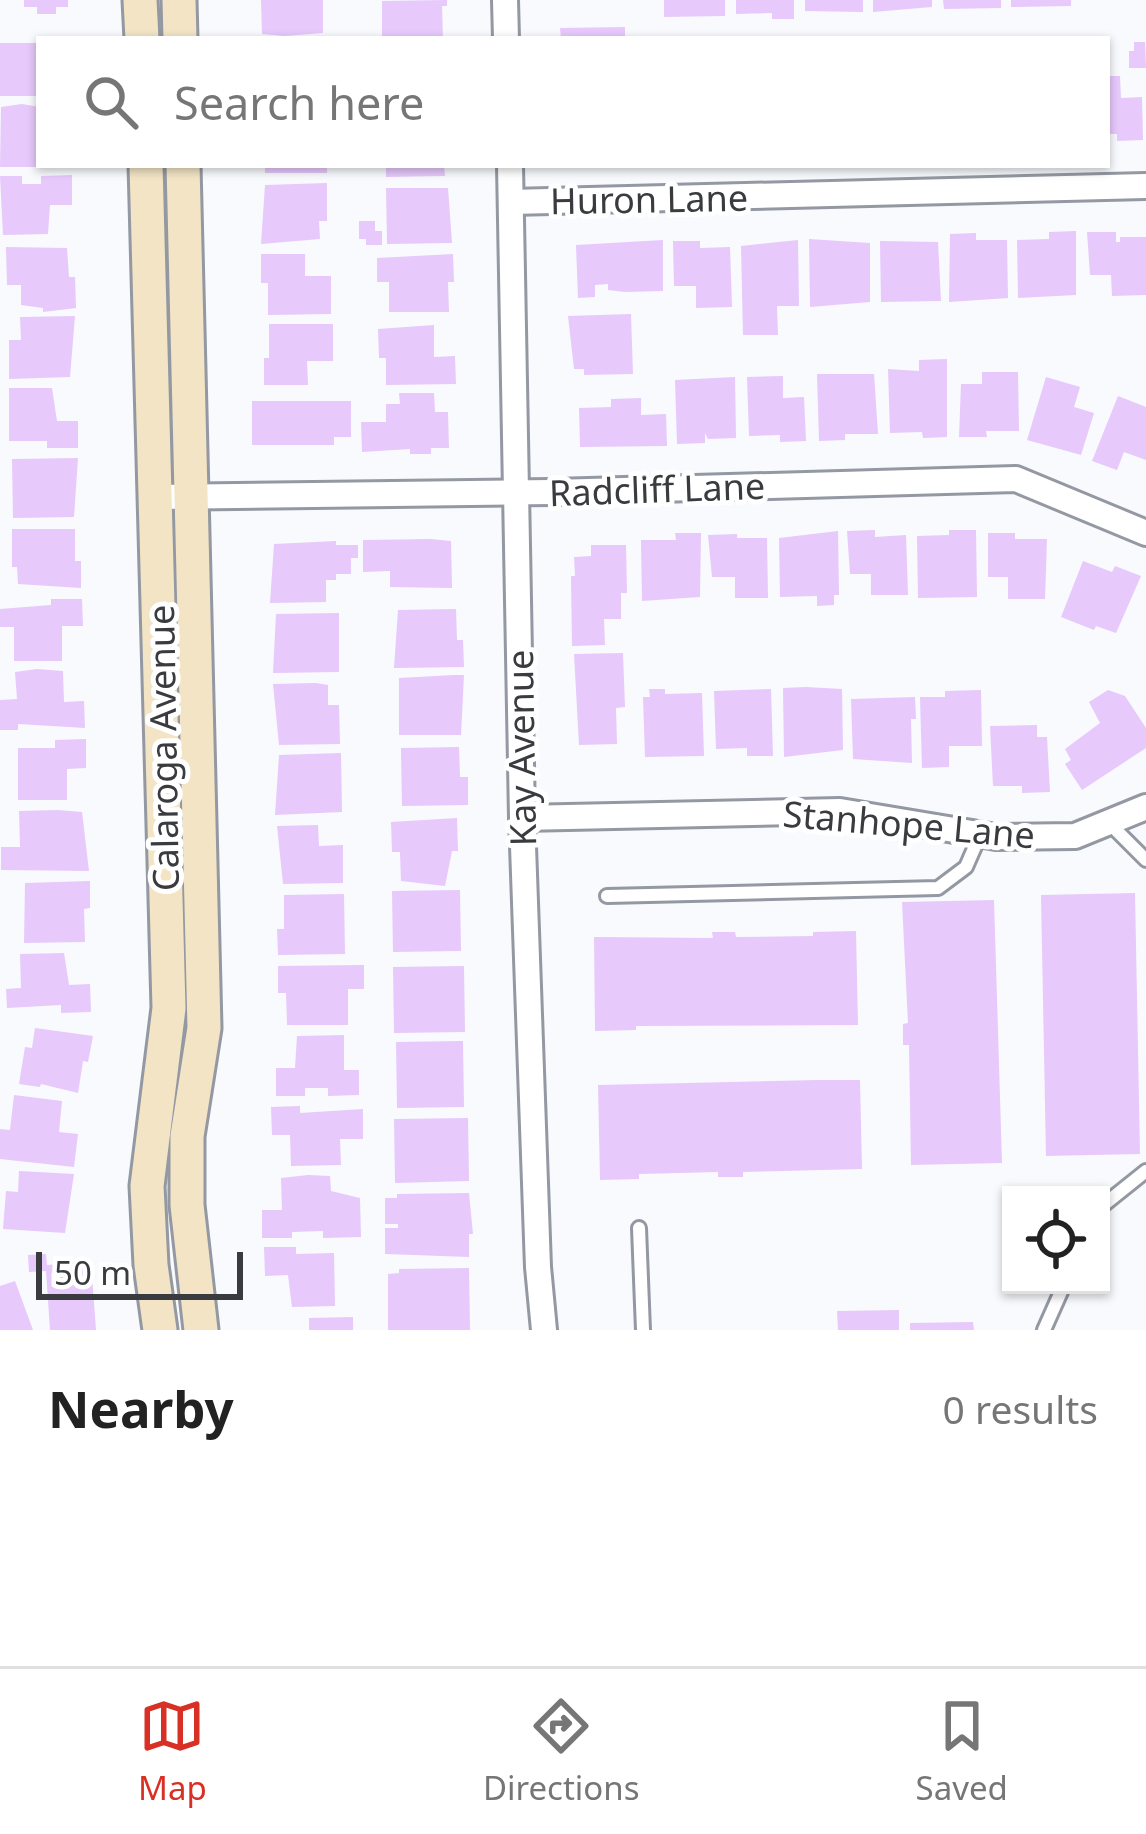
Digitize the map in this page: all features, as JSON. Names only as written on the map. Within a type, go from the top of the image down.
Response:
[{"type":"street","points":[[140,0],[142,36]]},
{"type":"street","points":[[179,0],[180,36]]},
{"type":"street","points":[[505,0],[506,36]]},
{"type":"street","name":"Calaroga Avenue","points":[[146,168],[169,1009],[147,1186],[160,1330]]},
{"type":"street","name":"Calaroga Avenue","points":[[183,168],[205,1028],[188,1136],[188,1205],[201,1330]]},
{"type":"street","name":"Kay Avenue","points":[[510,168],[522,818],[544,1330]]},
{"type":"street","name":"Huron Lane","points":[[511,202],[1146,186]]},
{"type":"street","name":"Radcliff Lane","points":[[158,497],[1016,479],[1146,533]]},
{"type":"street","name":"Stanhope Lane","points":[[522,818],[840,811],[980,835],[1076,836],[1146,807]]},
{"type":"lane","points":[[1109,823],[1146,860]]},
{"type":"lane","points":[[607,896],[938,887],[966,867],[980,835]]},
{"type":"lane","points":[[1110,1200],[1146,1171]]},
{"type":"lane","points":[[639,1228],[644,1330]]},
{"type":"lane","points":[[1044,1330],[1060,1294]]},
{"type":"building","points":[[24,0],[68,0],[68,7],[56,7],[56,14],[37,14],[37,7],[24,7]]},
{"type":"building","points":[[261,0],[323,0],[323,33],[262,34]]},
{"type":"building","points":[[447,0],[447,6],[442,6],[443,36],[382,36],[382,1]]},
{"type":"building","points":[[664,0],[725,0],[725,16],[664,17]]},
{"type":"building","points":[[736,0],[794,0],[794,19],[772,19],[772,13],[736,14]]},
{"type":"building","points":[[805,0],[863,0],[863,12],[805,11]]},
{"type":"building","points":[[873,0],[932,0],[932,7],[873,12]]},
{"type":"building","points":[[943,0],[1001,0],[1001,8],[944,9]]},
{"type":"building","points":[[1011,0],[1071,0],[1071,6],[1011,7]]},
{"type":"building","points":[[625,27],[625,36],[561,36],[560,28]]},
{"type":"building","points":[[1134,42],[1145,42],[1146,68],[1129,68]]},
{"type":"building","points":[[0,43],[36,43],[36,96],[0,96]]},
{"type":"building","points":[[1110,76],[1120,76],[1121,98],[1142,97],[1143,140],[1117,141],[1117,134],[1110,134]]},
{"type":"building","points":[[36,106],[36,167],[0,167],[1,107]]},
{"type":"building","points":[[265,168],[327,168],[327,173],[265,173]]},
{"type":"building","points":[[386,168],[444,168],[445,176],[386,177]]},
{"type":"building","points":[[72,175],[72,205],[50,205],[48,234],[3,235],[0,176],[22,176],[22,184],[41,184],[41,176]]},
{"type":"building","points":[[327,183],[327,221],[319,221],[320,239],[261,244],[265,185]]},
{"type":"building","points":[[386,188],[448,188],[452,243],[387,244]]},
{"type":"building","points":[[359,221],[375,221],[375,231],[382,231],[382,245],[366,245],[366,239],[359,239]]},
{"type":"building","points":[[1076,231],[1076,295],[1018,298],[1017,240],[1049,239],[1049,232]]},
{"type":"building","points":[[1087,232],[1116,232],[1116,242],[1120,237],[1146,237],[1146,295],[1112,296],[1111,275],[1090,275]]},
{"type":"building","points":[[976,233],[976,240],[1007,240],[1008,298],[949,302],[950,234]]},
{"type":"building","points":[[809,239],[870,243],[870,302],[810,307]]},
{"type":"building","points":[[663,240],[663,291],[625,292],[608,290],[608,284],[595,285],[595,297],[578,298],[576,245]]},
{"type":"building","points":[[798,240],[799,306],[777,306],[778,335],[743,335],[741,246]]},
{"type":"building","points":[[673,241],[700,241],[700,248],[730,247],[732,307],[696,308],[696,286],[674,286]]},
{"type":"building","points":[[880,241],[938,242],[941,301],[881,302]]},
{"type":"building","points":[[6,247],[67,248],[69,277],[75,277],[76,308],[43,312],[43,308],[21,305],[21,285],[7,285]]},
{"type":"building","points":[[261,254],[305,254],[305,276],[331,276],[331,314],[268,315],[268,283],[261,283]]},
{"type":"building","points":[[453,254],[449,312],[389,312],[389,282],[377,282],[377,258]]},
{"type":"building","points":[[631,314],[633,374],[584,375],[584,369],[574,369],[568,316]]},
{"type":"building","points":[[75,316],[70,377],[9,379],[9,340],[21,340],[20,317]]},
{"type":"building","points":[[269,324],[333,324],[333,361],[307,361],[308,385],[264,385]]},
{"type":"building","points":[[434,325],[434,357],[455,356],[456,384],[386,385],[386,358],[379,358],[378,329]]},
{"type":"building","points":[[947,359],[947,437],[890,433],[888,369],[919,371],[919,360]]},
{"type":"building","points":[[982,372],[1018,372],[1019,431],[959,437],[961,384],[982,384]]},
{"type":"building","points":[[817,374],[874,374],[878,434],[845,434],[845,440],[819,441]]},
{"type":"building","points":[[783,376],[783,398],[804,397],[806,441],[780,442],[780,435],[749,436],[747,377]]},
{"type":"building","points":[[735,377],[736,438],[708,439],[705,433],[705,443],[677,444],[675,380]]},
{"type":"building","points":[[1046,377],[1080,387],[1074,407],[1094,413],[1081,455],[1027,440]]},
{"type":"building","points":[[9,388],[52,388],[57,421],[78,421],[78,448],[47,448],[47,441],[9,441]]},
{"type":"building","points":[[399,393],[434,393],[435,412],[448,412],[449,448],[431,448],[431,454],[410,454],[410,449],[362,452],[361,422],[386,422],[386,404],[400,404]]},
{"type":"building","points":[[1118,396],[1146,407],[1146,460],[1124,452],[1117,470],[1092,461]]},
{"type":"building","points":[[641,398],[641,415],[666,414],[667,446],[580,447],[579,408],[611,407],[611,399]]},
{"type":"building","points":[[252,401],[351,401],[351,437],[334,437],[334,445],[252,445]]},
{"type":"building","points":[[78,458],[74,517],[13,518],[12,459]]},
{"type":"building","points":[[12,529],[75,529],[81,588],[18,584],[17,567],[12,567]]},
{"type":"building","points":[[875,530],[875,537],[906,535],[908,595],[871,595],[871,574],[850,574],[847,531]]},
{"type":"building","points":[[949,530],[976,530],[977,597],[918,598],[917,536],[949,535]]},
{"type":"building","points":[[838,531],[839,595],[834,595],[834,605],[817,606],[817,596],[780,597],[779,538]]},
{"type":"building","points":[[675,533],[701,533],[700,597],[642,601],[641,540],[676,540]]},
{"type":"building","points":[[988,533],[1047,539],[1045,599],[1008,599],[1008,577],[988,577]]},
{"type":"building","points":[[737,534],[737,538],[767,538],[768,598],[735,598],[735,577],[712,577],[708,535]]},
{"type":"building","points":[[363,540],[451,541],[452,588],[390,587],[390,571],[363,572]]},
{"type":"building","points":[[336,541],[336,545],[358,545],[358,558],[351,558],[351,574],[326,580],[326,602],[270,603],[274,544]]},
{"type":"building","points":[[591,545],[626,545],[627,593],[621,593],[621,619],[604,619],[605,645],[572,646],[574,557],[591,556]]},
{"type":"building","points":[[1083,561],[1141,576],[1116,633],[1061,617]]},
{"type":"building","points":[[51,599],[82,599],[83,626],[62,626],[62,661],[14,661],[14,627],[0,627],[0,609],[51,605]]},
{"type":"building","points":[[456,609],[464,667],[394,668],[398,610]]},
{"type":"building","points":[[339,613],[339,672],[273,673],[276,614]]},
{"type":"building","points":[[623,653],[625,707],[616,708],[617,744],[579,745],[574,654]]},
{"type":"building","points":[[63,671],[64,702],[84,701],[85,728],[18,724],[18,730],[0,730],[0,700],[17,699],[15,672]]},
{"type":"building","points":[[464,675],[461,735],[399,735],[399,678]]},
{"type":"building","points":[[273,684],[328,685],[328,705],[339,705],[340,744],[279,745]]},
{"type":"building","points":[[783,688],[842,689],[843,750],[784,757]]},
{"type":"building","points":[[649,689],[665,689],[665,694],[702,693],[704,756],[645,757],[643,697],[650,697]]},
{"type":"building","points":[[771,689],[773,756],[747,756],[747,748],[716,749],[714,691]]},
{"type":"building","points":[[981,690],[982,746],[949,746],[949,767],[922,768],[920,697]]},
{"type":"building","points":[[1108,690],[1125,696],[1146,728],[1146,748],[1082,790],[1065,764],[1071,760],[1065,749],[1100,723],[1089,702]]},
{"type":"building","points":[[915,697],[912,763],[853,759],[851,699]]},
{"type":"building","points":[[1037,725],[1037,737],[1047,737],[1050,792],[1022,793],[1022,786],[993,786],[990,726]]},
{"type":"building","points":[[86,739],[86,768],[67,769],[67,800],[18,800],[18,748],[55,748],[55,740]]},
{"type":"building","points":[[459,747],[460,777],[468,777],[468,805],[402,806],[401,748]]},
{"type":"building","points":[[341,753],[342,812],[275,815],[279,755]]},
{"type":"building","points":[[19,811],[82,812],[89,871],[1,870],[1,847],[20,847]]},
{"type":"building","points":[[457,818],[458,851],[452,851],[445,886],[401,881],[400,852],[392,852],[391,822]]},
{"type":"building","points":[[318,825],[319,846],[343,845],[343,883],[283,884],[277,826]]},
{"type":"building","points":[[90,881],[90,908],[84,909],[85,942],[24,943],[25,883]]},
{"type":"building","points":[[460,890],[461,951],[393,952],[392,891]]},
{"type":"building","points":[[1135,893],[1140,1154],[1046,1156],[1041,895]]},
{"type":"building","points":[[344,894],[345,954],[278,955],[284,895]]},
{"type":"building","points":[[994,900],[1002,1163],[911,1165],[909,1045],[903,1045],[903,1024],[908,1023],[902,902]]},
{"type":"building","points":[[856,931],[858,1025],[636,1026],[636,1030],[595,1031],[594,937],[713,938],[712,932],[735,932],[736,937],[813,936],[813,932]]},
{"type":"building","points":[[64,953],[69,985],[90,984],[91,1012],[61,1013],[61,1005],[7,1008],[6,989],[21,988],[20,954]]},
{"type":"building","points":[[364,965],[364,989],[348,989],[348,1025],[287,1025],[286,993],[278,993],[278,966]]},
{"type":"building","points":[[464,966],[465,1032],[394,1033],[393,967]]},
{"type":"building","points":[[35,1028],[93,1036],[78,1093],[19,1084],[25,1047],[32,1048]]},
{"type":"building","points":[[344,1035],[344,1070],[359,1070],[359,1095],[328,1096],[328,1088],[305,1088],[305,1096],[276,1096],[276,1068],[295,1068],[297,1036]]},
{"type":"building","points":[[463,1041],[464,1107],[397,1108],[396,1042]]},
{"type":"building","points":[[860,1080],[862,1169],[743,1172],[743,1177],[718,1177],[718,1172],[639,1174],[639,1179],[600,1180],[598,1085]]},
{"type":"building","points":[[14,1095],[62,1101],[59,1132],[78,1134],[74,1167],[0,1159],[0,1129],[10,1130]]},
{"type":"building","points":[[300,1106],[300,1113],[363,1109],[363,1139],[340,1139],[341,1165],[291,1166],[290,1135],[272,1135],[271,1107]]},
{"type":"building","points":[[468,1118],[469,1181],[395,1183],[394,1119]]},
{"type":"building","points":[[19,1171],[74,1174],[65,1233],[3,1229],[6,1191],[18,1192]]},
{"type":"building","points":[[330,1176],[331,1191],[360,1198],[361,1237],[323,1238],[323,1231],[262,1238],[262,1210],[282,1210],[281,1178]]},
{"type":"building","points":[[469,1193],[473,1234],[469,1234],[469,1257],[385,1254],[385,1228],[398,1228],[398,1224],[385,1224],[385,1198]]},
{"type":"building","points":[[264,1247],[296,1247],[296,1254],[334,1253],[335,1306],[292,1307],[288,1275],[265,1276]]},
{"type":"building","points":[[46,1254],[47,1265],[91,1262],[96,1330],[50,1330],[46,1271],[29,1272],[28,1255]]},
{"type":"building","points":[[469,1268],[470,1330],[388,1330],[388,1274],[399,1273],[399,1269]]},
{"type":"building","points":[[15,1281],[33,1330],[0,1330],[0,1286]]},
{"type":"building","points":[[899,1310],[899,1330],[838,1330],[837,1311]]},
{"type":"building","points":[[353,1317],[353,1330],[309,1330],[309,1318]]},
{"type":"building","points":[[973,1322],[974,1330],[910,1330],[910,1323]]}]
